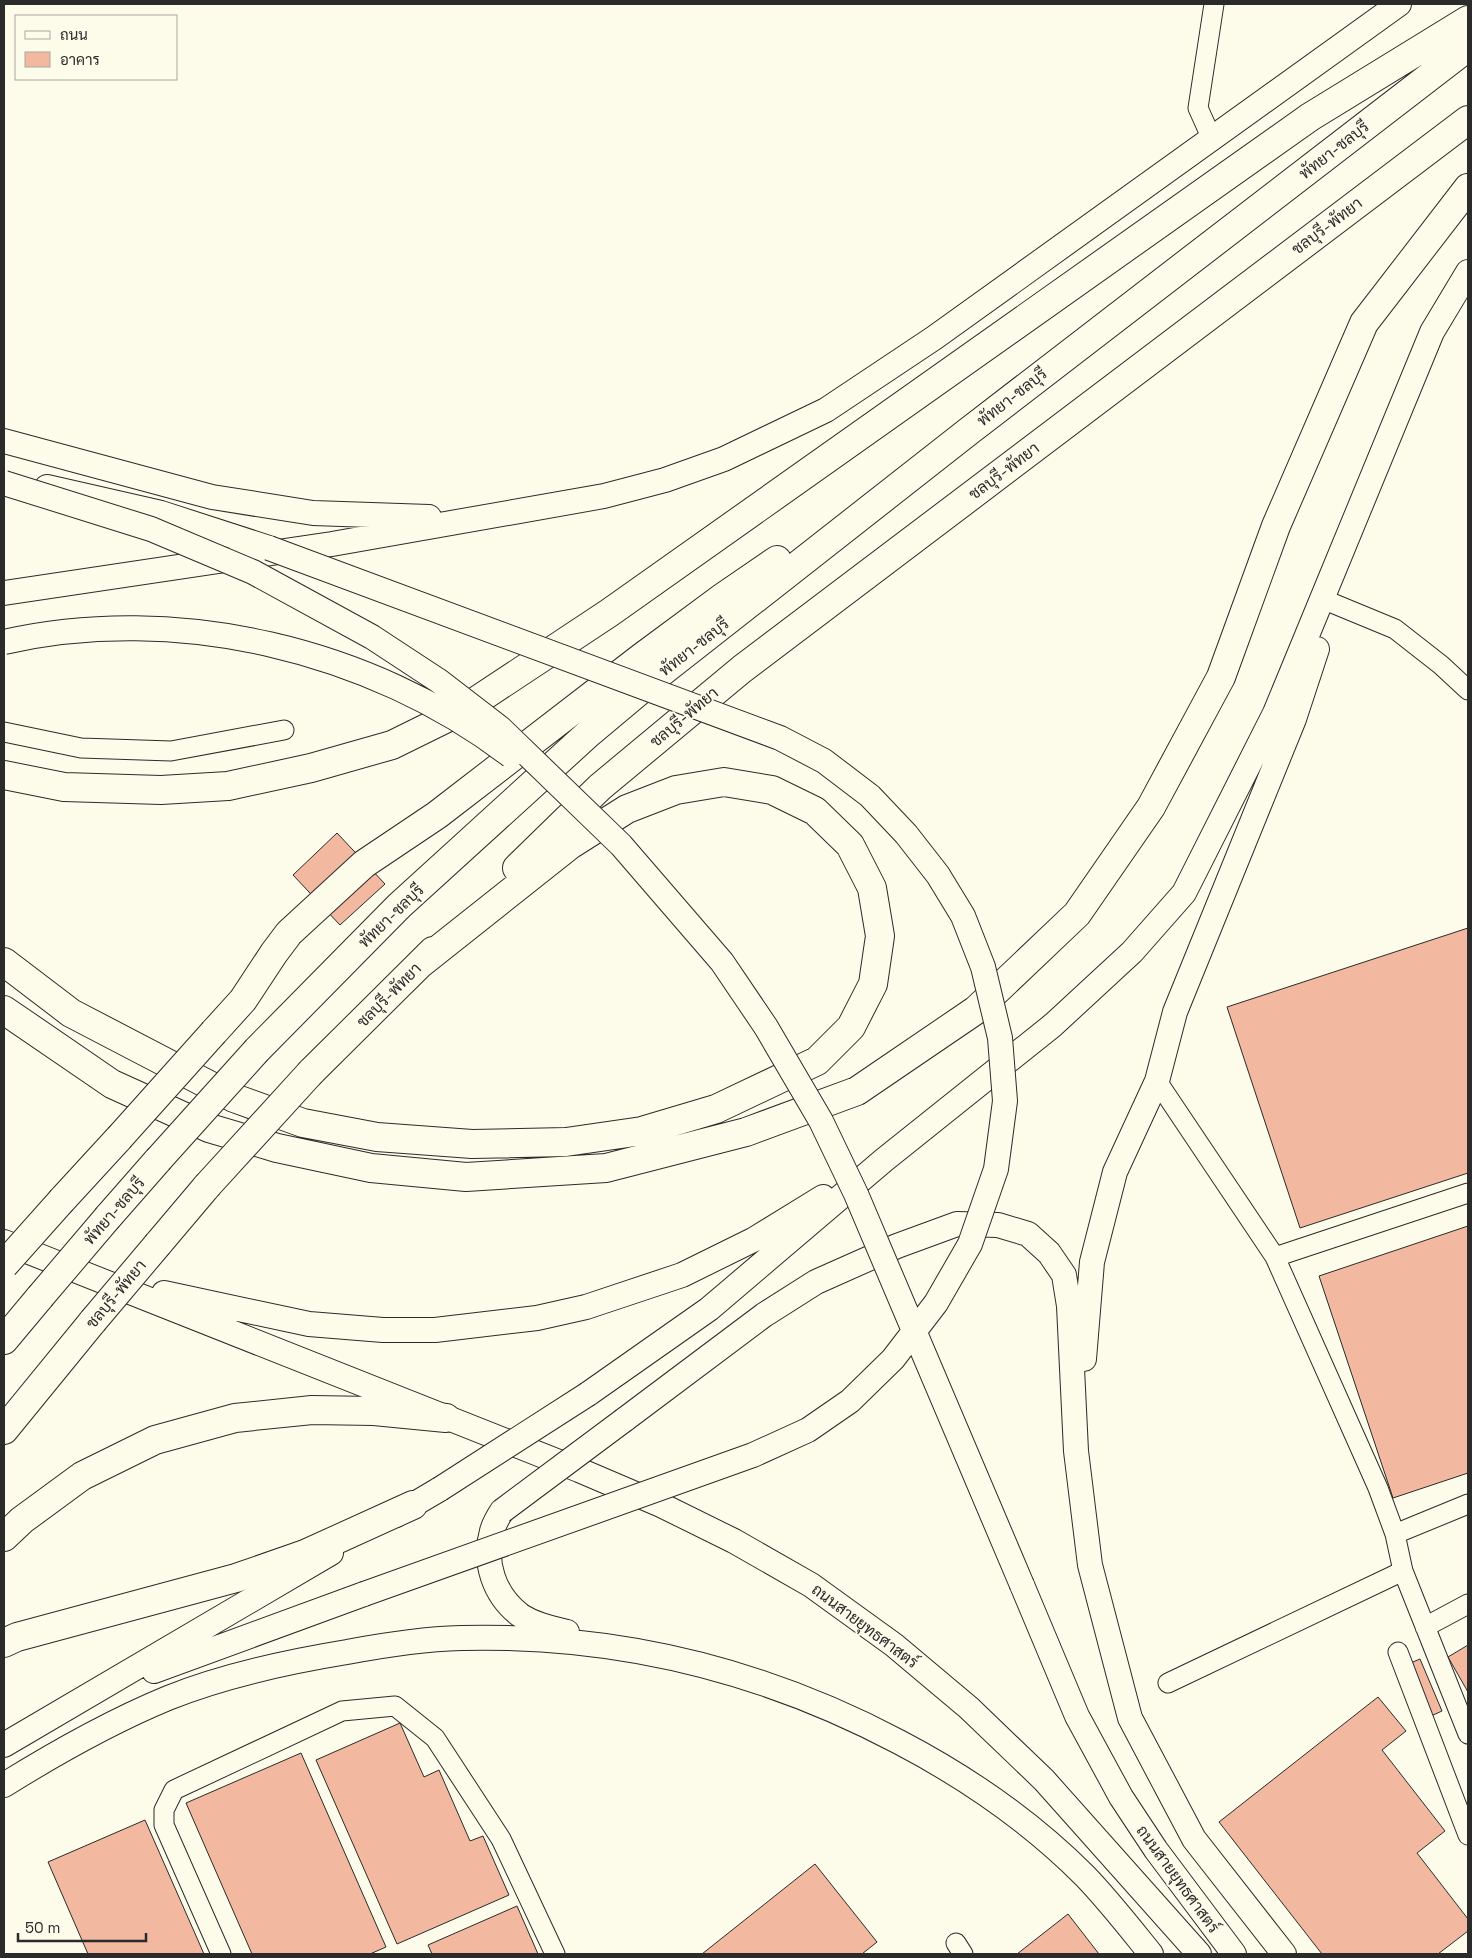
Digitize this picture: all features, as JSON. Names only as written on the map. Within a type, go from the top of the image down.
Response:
[{"type":"highway","points":[[4,775],[64,787],[162,790],[228,786],[312,768],[392,745],[461,711],[609,612],[1310,117],[1468,20]]},
{"type":"highway","name":"พัทยา-ชลบุรี","points":[[4,1340],[108,1217],[257,1050],[399,906],[589,733],[663,671],[969,431],[1468,47]]},
{"type":"highway","name":"ชลบุรี-พัทยา","points":[[4,1430],[207,1186],[311,1072],[600,786],[742,669],[1468,120]]},
{"type":"highway","points":[[4,1010],[112,1084],[209,1128],[277,1148],[371,1168],[466,1177],[606,1168],[746,1132],[857,1091],[976,1010],[1077,914],[1151,807],[1221,677],[1276,526],[1364,323],[1468,188]]},
{"type":"highway","points":[[4,1265],[243,1000],[289,933],[364,864],[430,820],[723,597],[969,431]]},
{"type":"highway","points":[[4,962],[70,1013],[234,1098],[304,1123],[377,1137],[472,1144],[566,1142],[642,1132],[716,1109],[817,1061],[851,1027],[873,984],[880,936],[872,888],[850,845],[815,811],[772,790],[724,782],[676,790],[627,810],[570,845],[420,964]]},
{"type":"highway","points":[[4,1536],[22,1520],[82,1476],[155,1440],[226,1421],[312,1410],[374,1411],[446,1418]]},
{"type":"highway","points":[[4,1643],[17,1637],[236,1578],[305,1554],[413,1505]]},
{"type":"main road","points":[[4,593],[332,544],[604,496],[665,480],[724,459],[826,410],[934,338],[1212,139],[1388,7]]},
{"type":"main road","points":[[4,1745],[440,1489],[588,1394],[709,1309],[884,1160],[1053,1025],[1132,952],[1184,893],[1275,713],[1432,332],[1468,272]]},
{"type":"main road","points":[[4,441],[212,497],[313,514],[478,518]]},
{"type":"main road","points":[[1076,1451],[1092,1262],[1114,1172],[1157,1081],[1175,1012],[1294,719],[1379,457]]},
{"type":"main road","points":[[4,477],[161,513],[269,548],[780,738],[832,767],[870,796],[906,834],[938,875],[962,916],[983,967],[1000,1038],[1005,1101],[996,1169],[970,1244],[936,1303],[893,1359],[850,1401],[808,1430],[753,1455],[167,1665],[43,1721]]},
{"type":"main road","points":[[4,483],[151,529],[253,572],[372,637],[439,681],[500,728],[622,845]]},
{"type":"main road","points":[[4,642],[82,630],[137,629],[211,634],[280,647],[355,670],[423,700],[490,740],[622,845]]},
{"type":"main road","name":"ถนนสายยุทธศาสตร์","points":[[622,845],[722,962],[766,1027],[821,1120],[856,1194],[1077,1716],[1121,1797],[1156,1850],[1234,1954]]},
{"type":"main road","points":[[4,1242],[93,1277],[309,1324],[383,1330],[435,1330],[537,1318],[586,1308],[682,1275],[753,1240],[884,1160]]},
{"type":"main road","points":[[1151,1954],[1085,1877],[1041,1837],[938,1762],[866,1724],[807,1698],[739,1674],[543,1626],[520,1615],[502,1597],[491,1574],[488,1552],[492,1530],[502,1510],[764,1315],[816,1282],[897,1246],[957,1224],[998,1225],[1028,1234],[1049,1253],[1064,1275],[1069,1306],[1076,1451],[1090,1565],[1130,1718],[1194,1838],[1284,1954]]},
{"type":"main road","name":"ถนนสายยุทธศาสตร์","points":[[93,1277],[579,1470],[734,1541],[811,1585],[894,1645],[969,1708],[1044,1780],[1199,1954]]},
{"type":"main road","points":[[4,1785],[111,1723],[170,1698],[241,1674],[303,1659],[382,1646],[459,1638],[527,1639],[605,1646],[668,1656]]},
{"type":"street","points":[[1212,139],[1198,108],[1214,4]]},
{"type":"street","points":[[1332,603],[1395,630],[1441,665],[1468,690]]},
{"type":"street","points":[[4,732],[81,748],[171,751],[284,730]]},
{"type":"street","points":[[1157,1081],[1275,1257],[1378,1488],[1395,1534],[1403,1571],[1468,1734]]},
{"type":"street","points":[[1275,1257],[1468,1194]]},
{"type":"street","points":[[1395,1534],[1468,1504]]},
{"type":"street","points":[[1168,1682],[1403,1571]]},
{"type":"street","points":[[1425,1627],[1468,1604]]},
{"type":"street","points":[[1398,1652],[1468,1835]]},
{"type":"street","points":[[221,1954],[164,1825],[164,1810],[174,1790],[342,1711],[395,1706],[435,1738],[501,1839],[555,1954]]},
{"type":"building","points":[[337,833],[385,884],[340,925],[293,875]]},
{"type":"building","points":[[1468,928],[1468,1173],[1300,1228],[1227,1007]]},
{"type":"building","points":[[1468,1226],[1468,1473],[1393,1498],[1319,1276]]},
{"type":"building","points":[[1468,1645],[1468,1692],[1448,1657]]},
{"type":"building","points":[[1420,1659],[1442,1711],[1431,1716],[1408,1664]]},
{"type":"building","points":[[1378,1697],[1406,1731],[1382,1750],[1445,1831],[1417,1853],[1468,1919],[1468,1931],[1438,1954],[1322,1954],[1219,1822]]},
{"type":"building","points":[[400,1723],[424,1777],[439,1770],[470,1841],[483,1836],[509,1895],[397,1944],[316,1760]]},
{"type":"building","points":[[301,1753],[386,1947],[370,1954],[252,1954],[186,1803]]},
{"type":"building","points":[[145,1820],[204,1954],[88,1954],[48,1862]]},
{"type":"building","points":[[815,1864],[877,1942],[862,1954],[702,1954]]},
{"type":"building","points":[[517,1906],[538,1954],[432,1954],[428,1945]]},
{"type":"building","points":[[1068,1914],[1099,1954],[1017,1954]]}]
